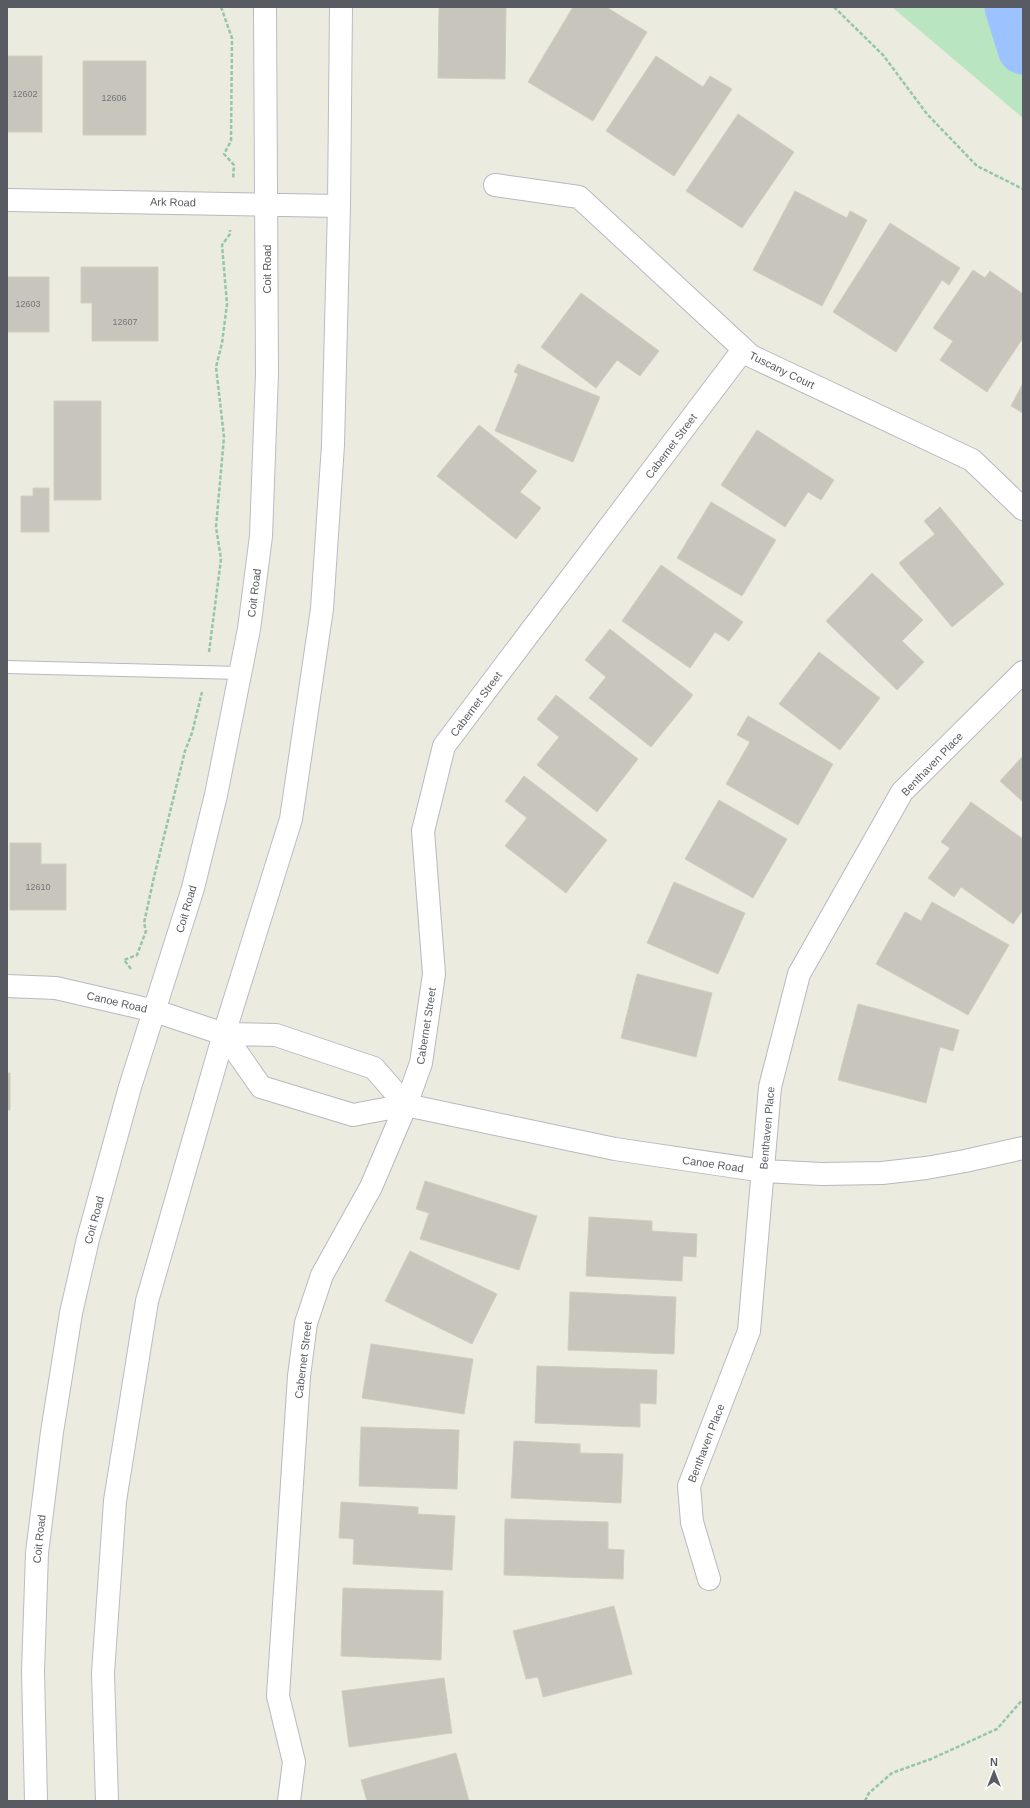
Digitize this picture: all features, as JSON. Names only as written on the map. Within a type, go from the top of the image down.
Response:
[{"type":"street","name":"Coit Road","points":[[36,1801],[33,1671],[37,1553],[52,1432],[71,1313],[88,1239],[130,1086],[193,888],[216,795],[249,629],[261,536],[267,373],[265,7]]},
{"type":"street","points":[[107,1801],[103,1673],[115,1500],[147,1301],[224,1034],[291,820],[322,609],[333,445],[339,206],[341,7]]},
{"type":"street","name":"Tuscany Court","points":[[495,185],[579,197],[751,356],[972,460],[1023,509]]},
{"type":"street","name":"Ark Road","points":[[7,200],[339,206]]},
{"type":"street","name":"Cabernet Street","points":[[289,1801],[294,1762],[278,1696],[299,1384],[306,1323],[322,1275],[372,1187],[406,1105],[421,1062],[434,974],[423,831],[444,746],[743,350]]},
{"type":"street","name":"Benthaven Place","points":[[709,1579],[692,1522],[689,1486],[749,1331],[764,1171],[770,1086],[799,974],[902,792],[1023,672]]},
{"type":"street","name":"Canoe Road","points":[[7,986],[56,988],[155,1011],[224,1034],[276,1035],[374,1068],[406,1105]]},
{"type":"street","name":"Canoe Road","points":[[224,1034],[261,1088],[353,1115],[406,1105],[615,1149],[764,1171],[821,1174],[882,1173],[965,1161],[1023,1148]]},
{"type":"lane","points":[[7,667],[240,673]]},
{"type":"path","points":[[131,969],[124,960],[137,955],[146,931],[144,923],[154,877],[185,751],[192,733],[206,672],[220,559],[216,527],[224,437],[216,367],[222,343],[227,304],[222,245],[230,234],[234,165],[224,154],[231,141],[232,38],[221,7]]},
{"type":"path","points":[[834,7],[883,55],[927,114],[977,166],[1023,189]]},
{"type":"path","points":[[865,1801],[870,1793],[892,1773],[931,1759],[998,1729],[1023,1699]]},
{"type":"green space","points":[[892,7],[1023,7],[1023,118]]},
{"type":"building","points":[[439,7],[506,7],[505,79],[438,78]]},
{"type":"building","points":[[573,7],[606,7],[647,32],[593,121],[528,82]]},
{"type":"building","points":[[7,56],[42,56],[42,132],[7,132]]},
{"type":"building","points":[[656,56],[703,87],[710,76],[732,89],[674,176],[606,131]]},
{"type":"building","points":[[83,61],[146,61],[146,135],[83,135]]},
{"type":"building","points":[[738,114],[794,152],[742,228],[686,191]]},
{"type":"building","points":[[795,191],[847,218],[850,211],[867,220],[822,306],[753,270]]},
{"type":"building","points":[[890,223],[960,268],[949,285],[942,280],[896,352],[833,312]]},
{"type":"building","points":[[81,267],[158,267],[158,341],[92,341],[92,303],[81,303]]},
{"type":"building","points":[[973,270],[985,278],[990,271],[1023,294],[1023,338],[987,392],[940,360],[953,341],[933,328]]},
{"type":"building","points":[[7,277],[49,277],[49,332],[7,332]]},
{"type":"building","points":[[581,293],[659,351],[640,376],[617,360],[596,388],[541,347]]},
{"type":"building","points":[[518,364],[600,397],[573,462],[495,431],[518,374],[514,372]]},
{"type":"building","points":[[1023,383],[1023,413],[1011,406]]},
{"type":"building","points":[[54,401],[101,401],[101,500],[54,500]]},
{"type":"building","points":[[479,425],[537,471],[520,492],[541,508],[516,539],[437,476]]},
{"type":"building","points":[[757,430],[834,480],[821,500],[808,492],[785,527],[721,485]]},
{"type":"building","points":[[33,488],[49,488],[49,532],[21,532],[21,496],[33,496]]},
{"type":"building","points":[[711,502],[776,540],[742,596],[677,558]]},
{"type":"building","points":[[940,507],[1004,584],[952,627],[899,563],[935,534],[924,521]]},
{"type":"building","points":[[661,565],[743,622],[729,641],[715,632],[690,668],[622,621]]},
{"type":"building","points":[[872,573],[923,620],[902,641],[924,662],[897,690],[826,621]]},
{"type":"building","points":[[610,629],[693,695],[651,747],[589,698],[606,677],[585,660]]},
{"type":"building","points":[[819,652],[880,698],[840,750],[779,704]]},
{"type":"building","points":[[556,695],[638,759],[597,812],[537,765],[559,737],[537,719]]},
{"type":"building","points":[[748,716],[833,764],[798,825],[726,784],[750,742],[737,735]]},
{"type":"building","points":[[1023,756],[1023,802],[1000,781]]},
{"type":"building","points":[[524,776],[607,840],[566,893],[505,846],[527,818],[505,801]]},
{"type":"building","points":[[719,800],[787,839],[753,898],[685,859]]},
{"type":"building","points":[[971,802],[1023,839],[1023,910],[1013,924],[961,887],[954,897],[928,878],[950,848],[941,842]]},
{"type":"building","points":[[10,843],[41,843],[41,864],[66,864],[66,910],[10,910]]},
{"type":"building","points":[[674,882],[745,913],[718,974],[647,943]]},
{"type":"building","points":[[932,902],[1009,945],[968,1015],[876,964],[905,912],[921,921]]},
{"type":"building","points":[[637,974],[712,993],[696,1057],[621,1038]]},
{"type":"building","points":[[858,1004],[959,1030],[953,1051],[940,1047],[926,1103],[838,1080]]},
{"type":"building","points":[[7,1073],[10,1073],[10,1110],[7,1110]]},
{"type":"building","points":[[425,1181],[537,1216],[519,1270],[420,1239],[429,1213],[416,1209]]},
{"type":"building","points":[[589,1217],[652,1221],[652,1231],[697,1234],[696,1257],[683,1256],[682,1281],[586,1276]]},
{"type":"building","points":[[410,1251],[497,1294],[472,1344],[385,1301]]},
{"type":"building","points":[[570,1292],[676,1297],[674,1354],[568,1350]]},
{"type":"building","points":[[371,1344],[473,1359],[464,1414],[362,1398]]},
{"type":"building","points":[[537,1366],[657,1370],[656,1404],[640,1403],[640,1427],[535,1423]]},
{"type":"building","points":[[361,1427],[459,1430],[457,1489],[359,1486]]},
{"type":"building","points":[[514,1441],[580,1444],[580,1453],[623,1454],[621,1503],[511,1498]]},
{"type":"building","points":[[341,1502],[418,1507],[418,1514],[455,1516],[452,1570],[353,1564],[354,1539],[339,1538]]},
{"type":"building","points":[[505,1519],[608,1522],[608,1549],[624,1550],[623,1579],[504,1575]]},
{"type":"building","points":[[343,1588],[443,1591],[441,1660],[341,1656]]},
{"type":"building","points":[[614,1606],[632,1674],[543,1697],[538,1677],[526,1679],[513,1631]]},
{"type":"building","points":[[444,1678],[452,1733],[349,1747],[342,1691]]},
{"type":"building","points":[[456,1753],[469,1801],[367,1801],[361,1780]]},
{"type":"waterway","points":[[1010,7],[1023,49]]}]
